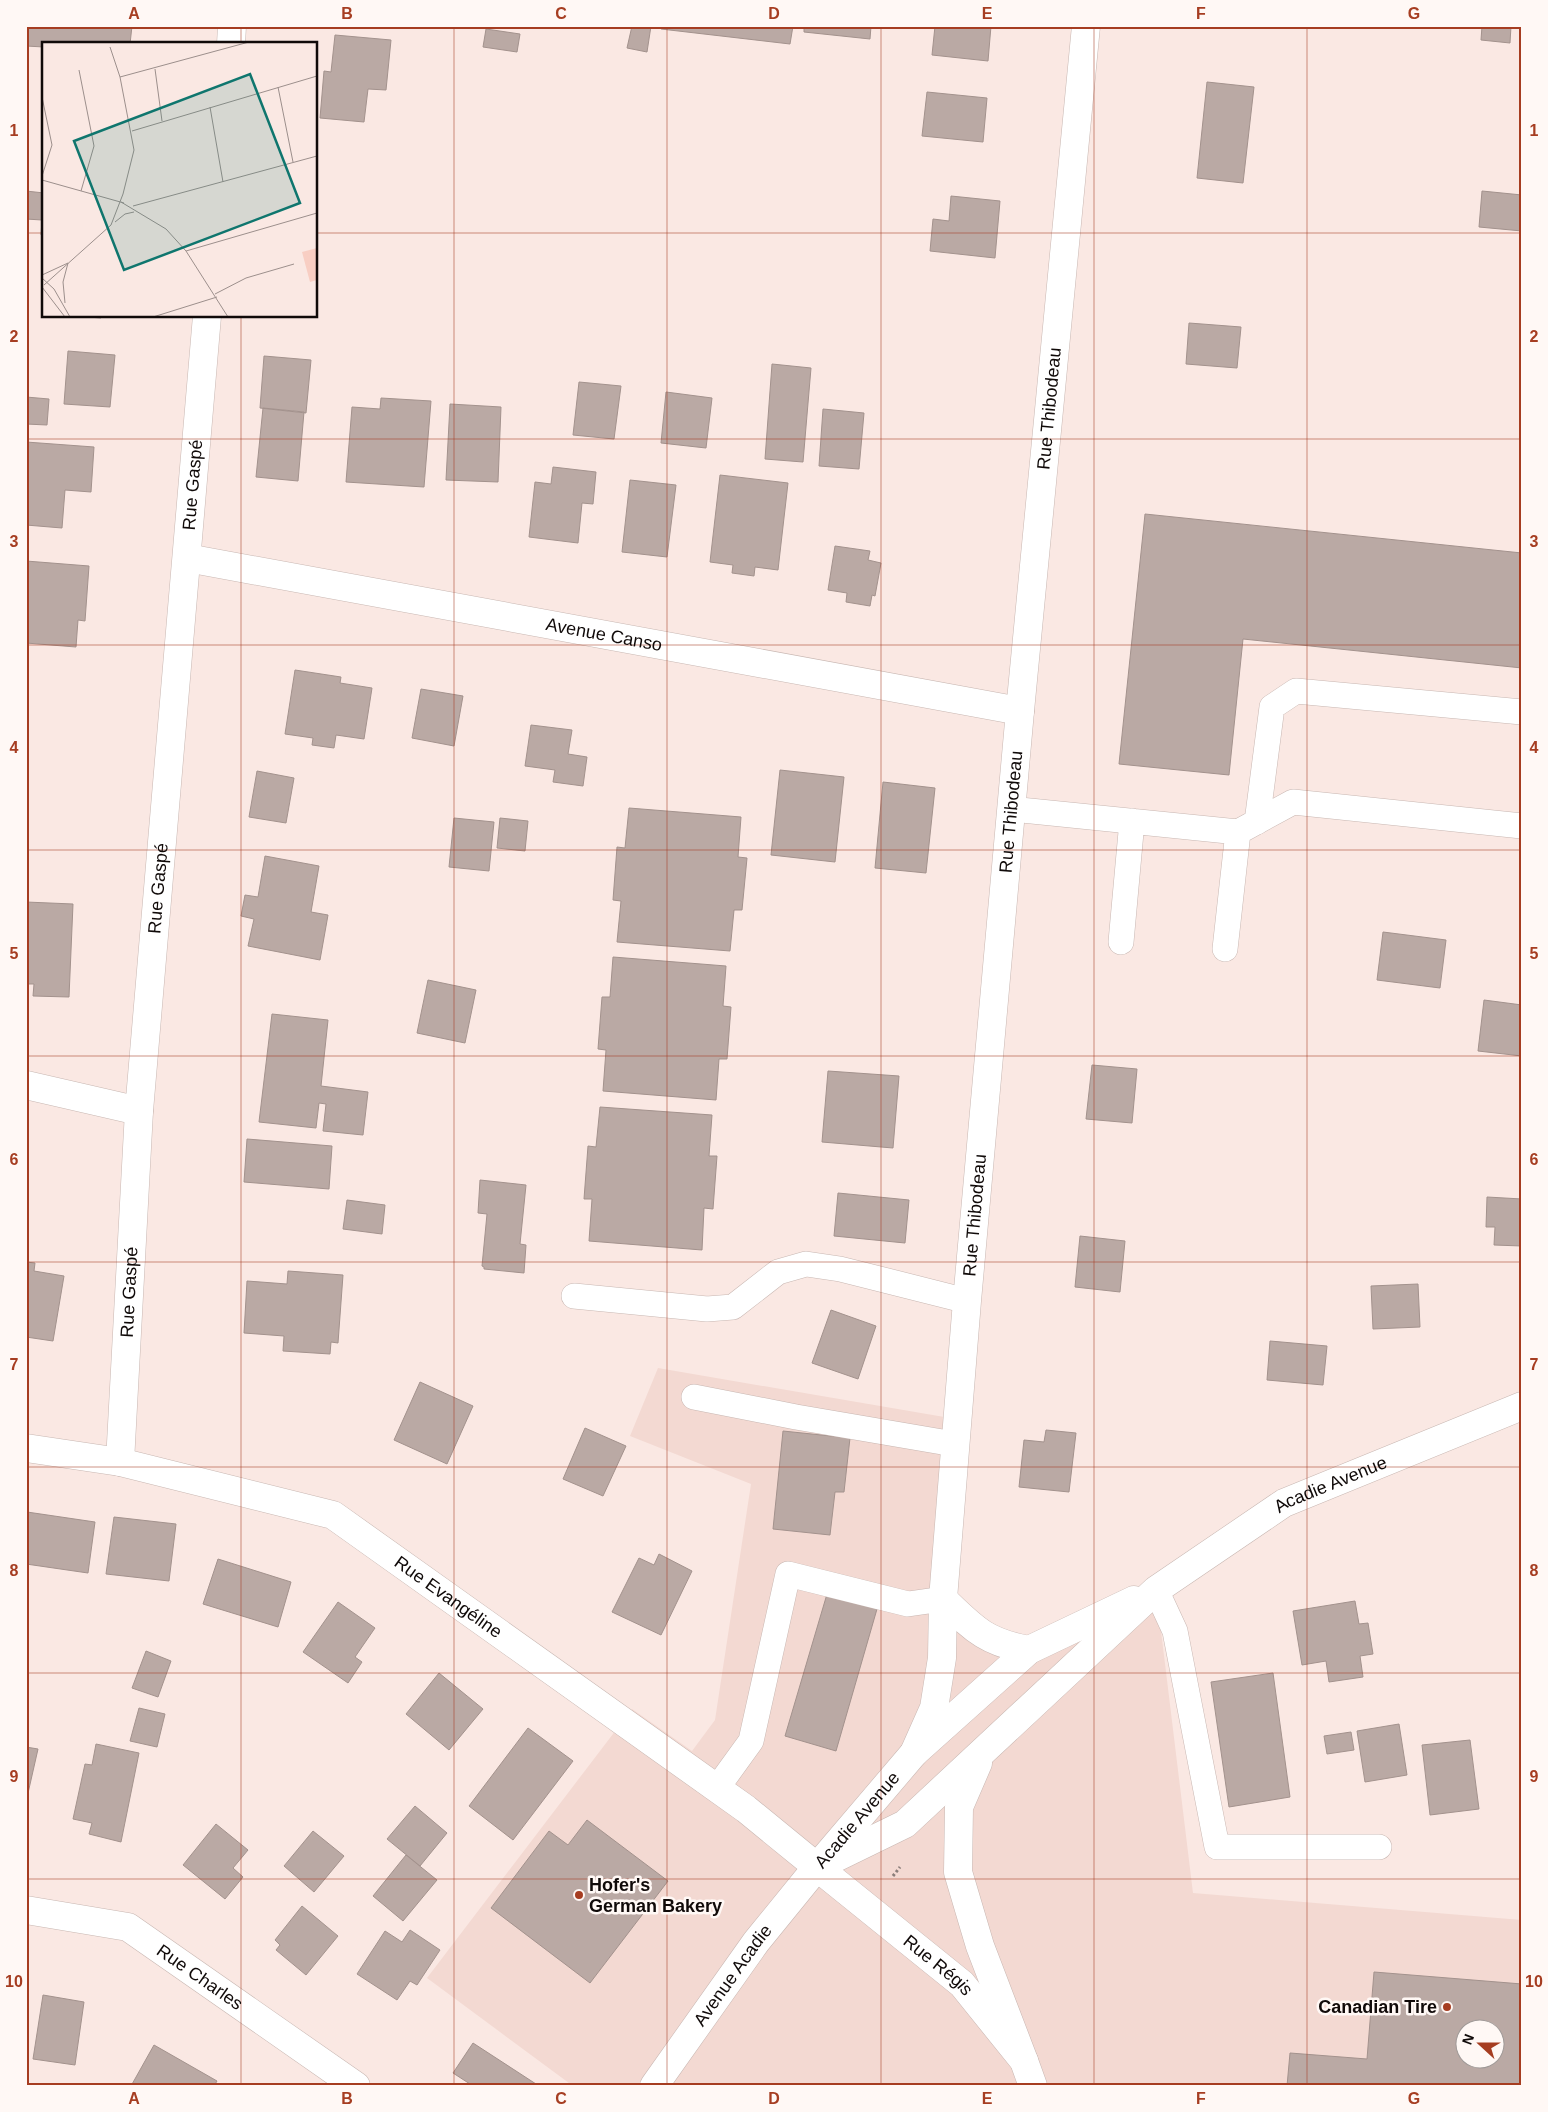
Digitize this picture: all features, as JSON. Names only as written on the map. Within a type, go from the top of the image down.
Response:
[{"type":"street","points":[[231,42],[232,26]]},
{"type":"street","name":"Rue Thibodeau","points":[[914,1753],[934,1708],[942,1658],[943,1598],[954,1444],[1020,711],[1086,26]]},
{"type":"street","name":"Rue Gaspé","points":[[120,1462],[139,1111],[208,318]]},
{"type":"street","name":"Avenue Canso","points":[[187,558],[1020,711]]},
{"type":"street","points":[[26,1084],[139,1111]]},
{"type":"street","name":"Acadie Avenue","points":[[817,1867],[914,1753],[1029,1650],[1156,1590],[1284,1503],[1520,1411]]},
{"type":"street","name":"Rue Evangéline","points":[[26,1448],[120,1462],[334,1515],[746,1808],[817,1867]]},
{"type":"street","name":"Acadie Avenue","points":[[817,1867],[905,1824],[1156,1590]]},
{"type":"street","points":[[943,1598],[975,1630],[1003,1645],[1029,1650]]},
{"type":"street","points":[[984,1752],[959,1806],[958,1872],[980,1946],[1029,2073]]},
{"type":"street","name":"Rue Régis","points":[[817,1867],[962,1984],[1029,2073]]},
{"type":"street","name":"Avenue Acadie","points":[[654,2086],[756,1942],[817,1867]]},
{"type":"street","name":"Rue Charles","points":[[26,1910],[128,1927],[356,2086]]},
{"type":"lane","points":[[1225,949],[1272,707],[1296,691],[1522,712]]},
{"type":"lane","points":[[1011,809],[1132,821],[1248,827],[1293,802],[1522,826]]},
{"type":"lane","points":[[1122,942],[1132,821]]},
{"type":"lane","points":[[574,1296],[707,1309],[733,1307],[778,1272],[806,1264],[840,1269],[967,1301]]},
{"type":"lane","points":[[694,1397],[796,1417],[954,1444]]},
{"type":"lane","points":[[717,1788],[751,1741],[788,1574],[908,1604],[943,1598]]},
{"type":"lane","points":[[1156,1590],[1175,1631],[1217,1847],[1379,1847]]},
{"type":"shaded area","points":[[658,1368],[956,1419],[943,1598],[1003,1645],[1156,1590],[1193,1893],[1522,1920],[1522,2086],[573,2086],[427,1978],[632,1709],[692,1751],[715,1720],[751,1484],[630,1436]]},
{"type":"building","points":[[26,26],[132,26],[130,42],[42,42],[42,47],[26,46]]},
{"type":"building","points":[[632,26],[651,26],[647,52],[627,48]]},
{"type":"building","points":[[661,26],[793,26],[790,44],[661,29]]},
{"type":"building","points":[[804,26],[871,26],[870,39],[804,32]]},
{"type":"building","points":[[935,26],[991,26],[988,61],[932,55]]},
{"type":"building","points":[[1482,26],[1511,26],[1510,43],[1481,40]]},
{"type":"building","points":[[486,29],[520,34],[517,52],[483,47]]},
{"type":"building","points":[[335,35],[391,40],[386,90],[368,89],[364,122],[320,118],[324,71],[331,72]]},
{"type":"building","points":[[1207,82],[1254,87],[1243,183],[1197,178]]},
{"type":"building","points":[[927,92],[987,98],[983,142],[922,136]]},
{"type":"building","points":[[26,191],[42,193],[42,220],[26,219]]},
{"type":"building","points":[[1482,191],[1522,195],[1522,231],[1479,227]]},
{"type":"building","points":[[951,196],[1000,201],[995,258],[930,251],[933,219],[949,221]]},
{"type":"building","points":[[1189,323],[1241,327],[1237,368],[1186,364]]},
{"type":"building","points":[[68,351],[115,355],[110,407],[64,404]]},
{"type":"building","points":[[264,356],[311,360],[306,413],[260,408]]},
{"type":"building","points":[[772,364],[811,368],[803,462],[765,459]]},
{"type":"building","points":[[579,382],[621,386],[614,439],[573,435]]},
{"type":"building","points":[[666,392],[712,398],[706,448],[661,443]]},
{"type":"building","points":[[26,397],[49,399],[47,425],[26,424]]},
{"type":"building","points":[[381,398],[431,401],[424,487],[346,482],[352,407],[380,409]]},
{"type":"building","points":[[450,404],[501,407],[498,482],[446,480]]},
{"type":"building","points":[[263,408],[304,412],[298,481],[256,477]]},
{"type":"building","points":[[823,409],[864,413],[859,469],[819,466]]},
{"type":"building","points":[[26,442],[94,447],[91,492],[65,490],[62,528],[26,525]]},
{"type":"building","points":[[553,467],[596,472],[593,504],[582,503],[578,543],[529,537],[535,482],[551,484]]},
{"type":"building","points":[[720,475],[788,483],[778,570],[755,567],[754,576],[732,573],[733,565],[710,562]]},
{"type":"building","points":[[630,480],[676,485],[667,557],[622,552]]},
{"type":"building","points":[[1145,514],[1522,553],[1522,668],[1243,639],[1229,775],[1119,764]]},
{"type":"building","points":[[835,546],[870,551],[868,560],[881,563],[875,596],[872,595],[870,606],[846,602],[847,593],[828,590]]},
{"type":"building","points":[[26,561],[89,566],[85,621],[78,620],[76,647],[26,643]]},
{"type":"building","points":[[295,670],[341,677],[340,683],[372,688],[364,739],[336,735],[334,748],[312,745],[313,738],[285,734]]},
{"type":"building","points":[[421,689],[463,696],[454,746],[412,738]]},
{"type":"building","points":[[531,725],[572,730],[568,754],[587,757],[583,786],[553,782],[555,770],[525,766]]},
{"type":"building","points":[[780,770],[844,777],[835,862],[771,855]]},
{"type":"building","points":[[257,771],[294,778],[286,823],[249,817]]},
{"type":"building","points":[[883,782],[935,788],[926,873],[875,868]]},
{"type":"building","points":[[629,808],[741,817],[738,857],[747,858],[742,910],[734,910],[730,951],[617,942],[621,901],[613,900],[617,847],[625,848]]},
{"type":"building","points":[[454,818],[494,822],[489,871],[449,867]]},
{"type":"building","points":[[500,818],[528,821],[525,851],[497,848]]},
{"type":"building","points":[[265,856],[319,866],[311,912],[328,915],[320,960],[248,946],[254,919],[241,916],[245,895],[258,897]]},
{"type":"building","points":[[26,902],[73,904],[69,997],[33,996],[34,984],[26,984]]},
{"type":"building","points":[[1383,932],[1446,940],[1440,988],[1377,980]]},
{"type":"building","points":[[613,957],[726,966],[723,1006],[731,1007],[727,1059],[719,1059],[716,1100],[603,1091],[606,1050],[598,1049],[602,997],[610,997]]},
{"type":"building","points":[[428,980],[476,990],[465,1043],[417,1033]]},
{"type":"building","points":[[1484,1000],[1522,1005],[1522,1056],[1478,1051]]},
{"type":"building","points":[[272,1014],[328,1020],[321,1086],[368,1092],[363,1135],[323,1131],[326,1104],[319,1103],[316,1128],[259,1122]]},
{"type":"building","points":[[1092,1065],[1137,1069],[1132,1123],[1086,1119]]},
{"type":"building","points":[[828,1071],[899,1076],[893,1148],[822,1142]]},
{"type":"building","points":[[600,1107],[712,1115],[709,1156],[717,1156],[713,1209],[704,1208],[702,1250],[589,1241],[592,1199],[584,1199],[588,1146],[596,1147]]},
{"type":"building","points":[[247,1139],[332,1146],[329,1189],[244,1182]]},
{"type":"building","points":[[480,1180],[526,1185],[520,1244],[526,1245],[524,1273],[484,1269],[482,1266],[487,1214],[478,1213]]},
{"type":"building","points":[[838,1193],[909,1200],[905,1243],[834,1236]]},
{"type":"building","points":[[1487,1197],[1522,1199],[1522,1246],[1494,1245],[1495,1227],[1486,1227]]},
{"type":"building","points":[[347,1200],[385,1205],[382,1234],[343,1229]]},
{"type":"building","points":[[1080,1236],[1125,1241],[1120,1292],[1075,1287]]},
{"type":"building","points":[[26,1262],[35,1263],[34,1271],[64,1276],[53,1341],[26,1337]]},
{"type":"building","points":[[288,1271],[343,1275],[338,1343],[331,1342],[330,1354],[283,1351],[284,1336],[244,1333],[247,1281],[287,1284]]},
{"type":"building","points":[[1418,1284],[1420,1327],[1373,1329],[1371,1286]]},
{"type":"building","points":[[831,1310],[876,1326],[858,1379],[812,1363]]},
{"type":"building","points":[[1270,1341],[1327,1346],[1323,1385],[1267,1380]]},
{"type":"building","points":[[420,1382],[473,1406],[447,1464],[394,1440]]},
{"type":"building","points":[[585,1428],[626,1446],[603,1496],[563,1479]]},
{"type":"building","points":[[1046,1430],[1076,1433],[1069,1492],[1019,1487],[1024,1440],[1044,1442]]},
{"type":"building","points":[[783,1431],[850,1438],[844,1492],[835,1492],[830,1535],[773,1529]]},
{"type":"building","points":[[27,1512],[95,1522],[88,1573],[26,1564]]},
{"type":"building","points":[[114,1517],[176,1524],[169,1581],[106,1574]]},
{"type":"building","points":[[659,1554],[692,1571],[661,1635],[612,1612],[639,1558],[654,1565]]},
{"type":"building","points":[[218,1559],[291,1582],[278,1627],[203,1604]]},
{"type":"building","points":[[827,1594],[877,1609],[836,1751],[785,1736]]},
{"type":"building","points":[[1355,1601],[1359,1624],[1368,1623],[1373,1654],[1360,1656],[1363,1677],[1329,1682],[1326,1661],[1302,1665],[1293,1611]]},
{"type":"building","points":[[338,1602],[375,1628],[355,1657],[362,1662],[348,1683],[303,1652]]},
{"type":"building","points":[[146,1651],[171,1661],[158,1697],[132,1688]]},
{"type":"building","points":[[439,1673],[483,1709],[449,1750],[406,1714]]},
{"type":"building","points":[[1273,1673],[1290,1797],[1229,1807],[1211,1682]]},
{"type":"building","points":[[139,1708],[165,1714],[157,1747],[130,1741]]},
{"type":"building","points":[[1399,1724],[1407,1775],[1365,1782],[1357,1731]]},
{"type":"building","points":[[528,1728],[573,1761],[513,1840],[469,1806]]},
{"type":"building","points":[[1351,1732],[1354,1750],[1327,1754],[1324,1736]]},
{"type":"building","points":[[1470,1740],[1479,1809],[1430,1815],[1422,1745]]},
{"type":"building","points":[[96,1744],[139,1753],[121,1842],[89,1834],[92,1823],[73,1819],[85,1764],[92,1765]]},
{"type":"building","points":[[26,1747],[38,1749],[26,1802]]},
{"type":"building","points":[[415,1806],[447,1833],[420,1866],[387,1839]]},
{"type":"building","name":"Hofer's German Bakery","points":[[587,1820],[668,1881],[590,1983],[491,1908],[549,1831],[568,1845]]},
{"type":"building","points":[[216,1824],[248,1850],[233,1868],[243,1877],[225,1899],[183,1865]]},
{"type":"building","points":[[313,1831],[344,1856],[314,1892],[284,1866]]},
{"type":"building","points":[[406,1855],[437,1880],[403,1921],[373,1896]]},
{"type":"building","points":[[302,1906],[338,1936],[306,1975],[276,1950],[280,1945],[275,1940]]},
{"type":"building","points":[[410,1930],[440,1950],[417,1985],[410,1981],[397,2000],[357,1974],[385,1931],[402,1942]]},
{"type":"building","name":"Canadian Tire","points":[[1374,1972],[1522,1984],[1522,2086],[1287,2086],[1290,2053],[1367,2059]]},
{"type":"building","points":[[43,1995],[84,2002],[75,2065],[33,2059]]},
{"type":"building","points":[[473,2043],[536,2084],[534,2086],[469,2086],[470,2084],[453,2073]]},
{"type":"building","points":[[154,2045],[217,2081],[214,2086],[131,2086]]},
{"type":"place","name":"Hofer's German Bakery","points":[[579,1895]]},
{"type":"place","name":"Canadian Tire","points":[[1447,2007]]}]
